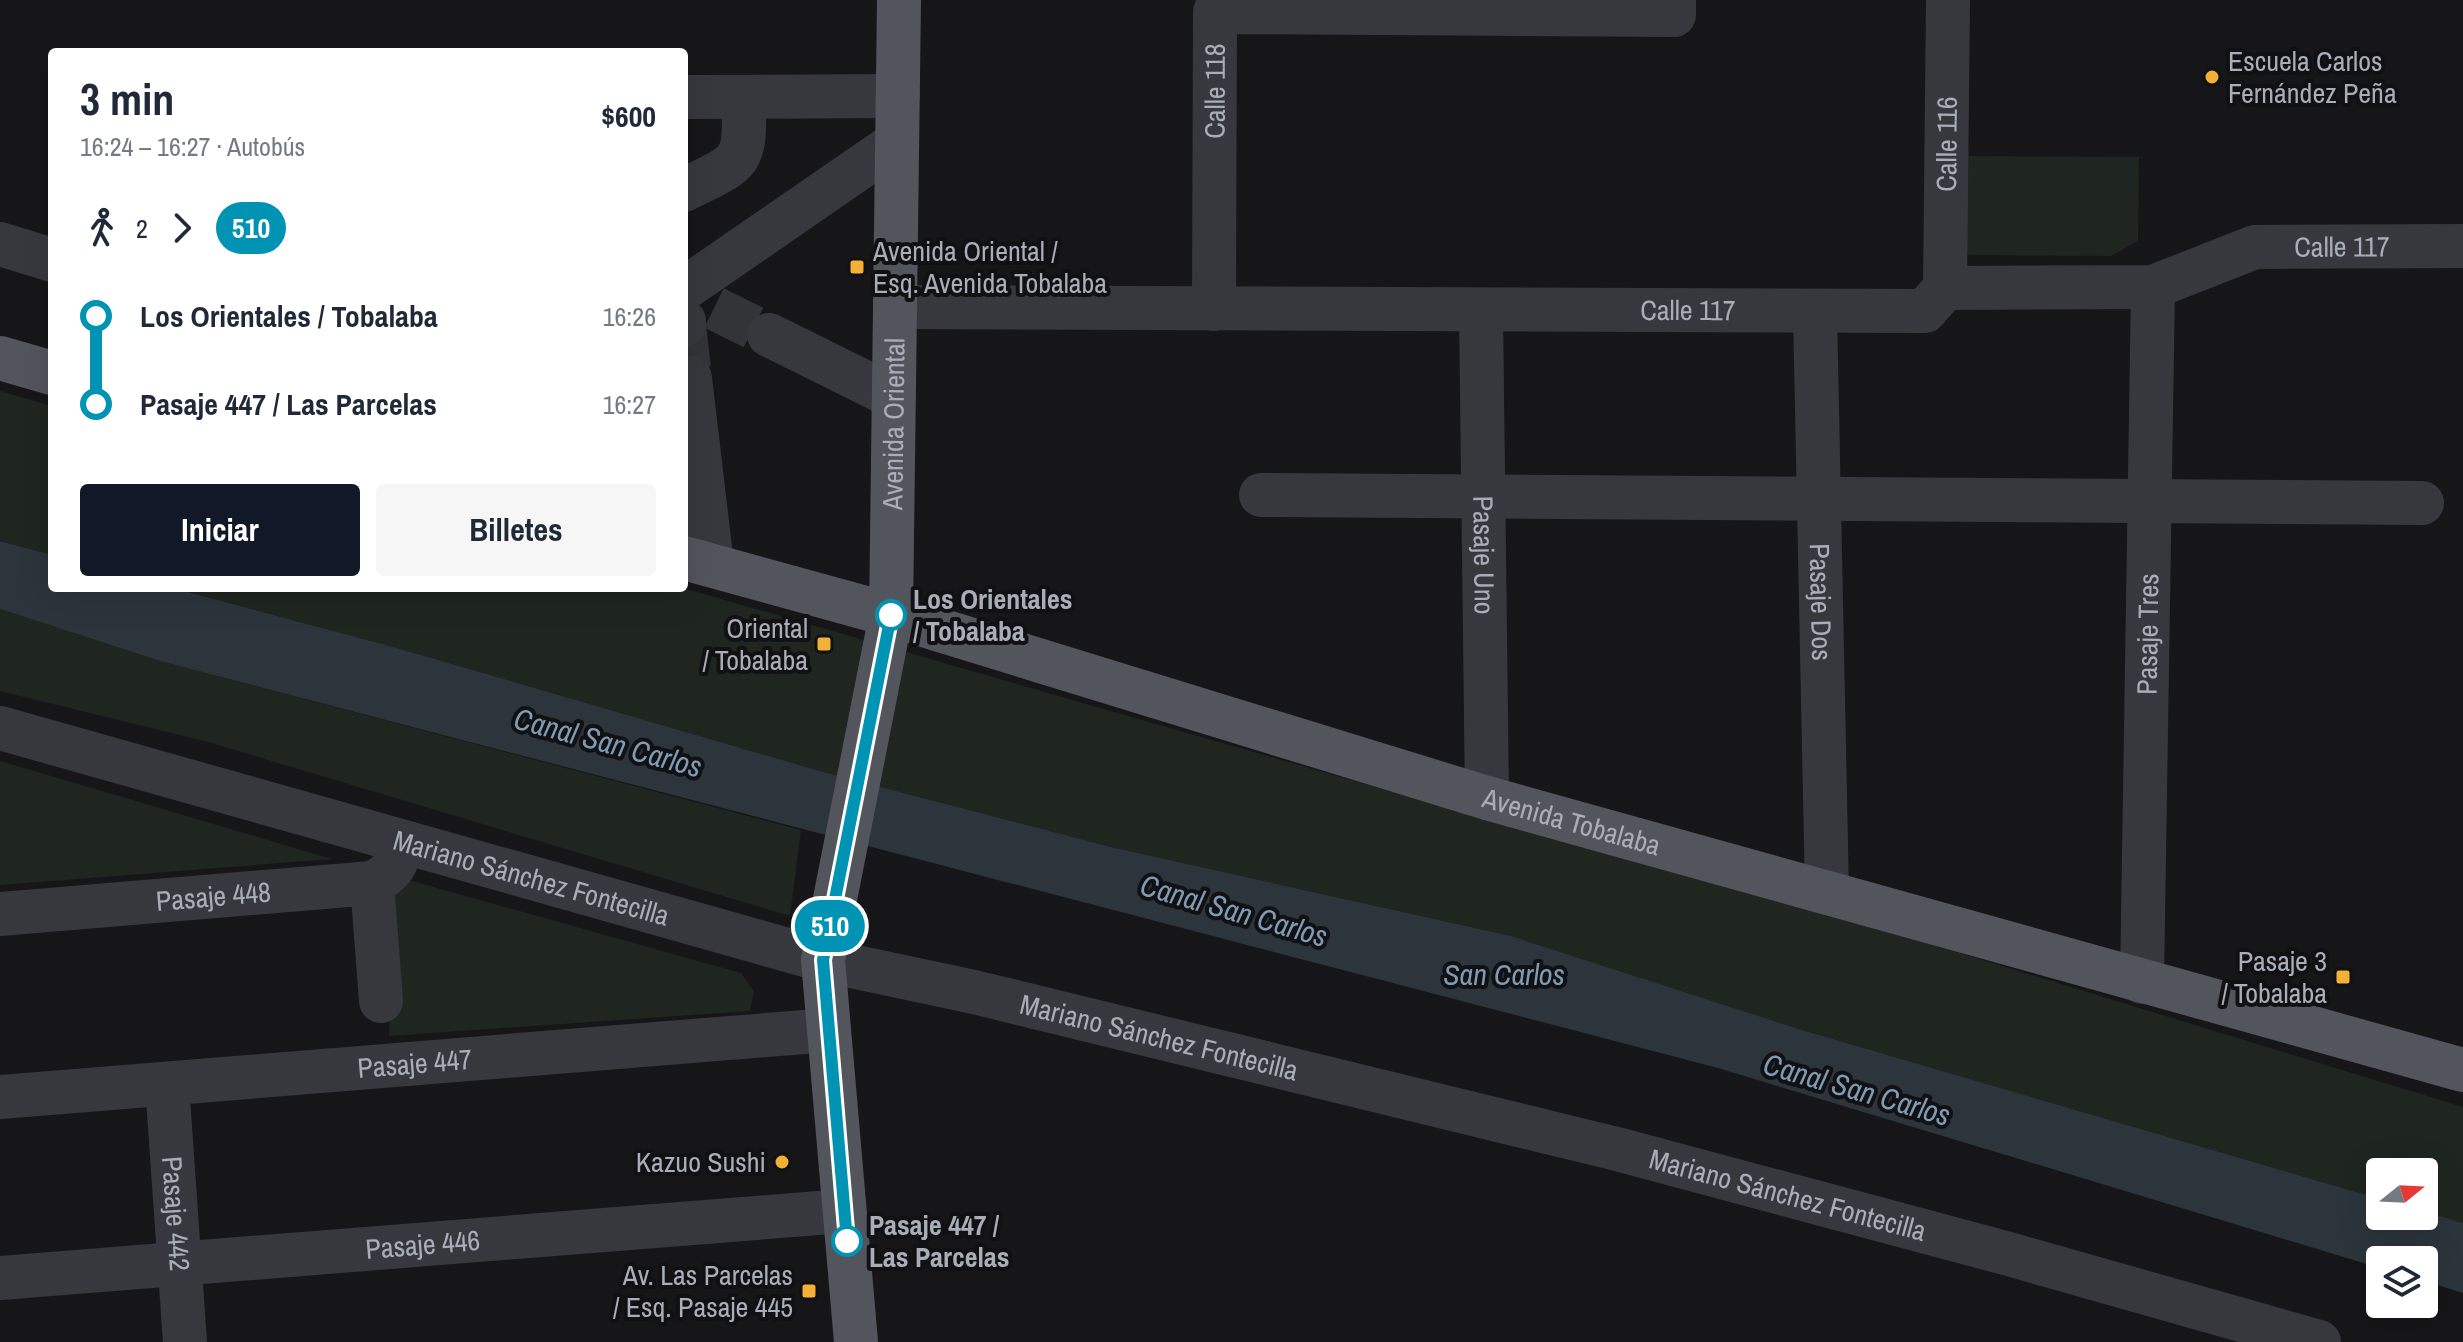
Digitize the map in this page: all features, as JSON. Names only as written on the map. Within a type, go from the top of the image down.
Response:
[{"type":"main road","name":"Avenida Oriental","points":[[856,1342],[823,960],[891,615],[899,0]]},
{"type":"main road","points":[[0,358],[48,372]]},
{"type":"main road","name":"Avenida Tobalaba","points":[[698,562],[891,615],[1487,798],[2463,1070]]},
{"type":"street","name":"Calle 118","points":[[1214,309],[1215,12],[1674,15],[1674,0]]},
{"type":"street","name":"Calle 116","points":[[1945,288],[1948,0]]},
{"type":"street","points":[[688,97],[898,96]]},
{"type":"street","points":[[688,188],[731,166],[739,158],[743,148],[743,97]]},
{"type":"street","points":[[690,307],[897,142]]},
{"type":"street","points":[[0,244],[48,259]]},
{"type":"street","name":"Calle 117","points":[[896,307],[1925,311],[1945,288],[2153,287],[2255,247],[2463,246]]},
{"type":"street","name":"Pasaje Tres","points":[[2142,982],[2153,287]]},
{"type":"street","name":"Pasaje Uno","points":[[1481,311],[1487,798]]},
{"type":"street","name":"Pasaje Dos","points":[[1815,312],[1827,893]]},
{"type":"street","points":[[769,335],[894,397]]},
{"type":"street","points":[[690,378],[698,562]]},
{"type":"street","points":[[1261,495],[2422,503]]},
{"type":"street","name":"Mariano Sánchez Fontecilla","points":[[0,728],[823,960],[989,996],[1617,1149],[2009,1254],[2319,1342]]},
{"type":"street","points":[[381,1001],[372,883],[397,865],[402,843]]},
{"type":"street","name":"Pasaje 448","points":[[0,914],[372,883]]},
{"type":"street","name":"Pasaje 447","points":[[0,1097],[829,1030]]},
{"type":"street","name":"Pasaje 442","points":[[167,1084],[185,1342]]},
{"type":"street","name":"Pasaje 446","points":[[0,1278],[844,1211]]},
{"type":"shaded area","points":[[1964,156],[2139,157],[2138,241],[2111,256],[1963,255]]},
{"type":"shaded area","points":[[0,391],[48,405],[48,554],[0,541]]},
{"type":"shaded area","points":[[688,589],[1452,809],[1803,905],[2463,1107],[2463,1223],[2438,1215],[2438,1158],[2366,1158],[2366,1195],[1802,1030],[1511,936],[1111,847],[827,773],[397,648],[188,592],[688,592]]},
{"type":"shaded area","points":[[0,609],[160,661],[801,830],[790,916],[208,742],[0,691]]},
{"type":"shaded area","points":[[0,761],[332,859],[0,885]]},
{"type":"shaded area","points":[[394,876],[741,973],[754,991],[750,1011],[389,1036]]},
{"type":"water","name":"San Carlos","points":[[0,541],[48,554],[48,592],[188,592],[397,648],[827,773],[1111,847],[1511,936],[1802,1030],[2366,1195],[2366,1230],[2438,1230],[2438,1215],[2463,1223],[2463,1293],[2438,1285],[2438,1246],[2366,1246],[2366,1264],[1718,1068],[160,661],[0,609]]},
{"type":"tunnel","points":[[714,308],[769,335]]},
{"type":"tunnel","points":[[688,360],[690,378]]},
{"type":"bus line","name":"510","points":[[847,1241],[823,960],[891,615]]},
{"type":"place","name":"Escuela Carlos Fernández Peña","points":[[2212,77]]},
{"type":"place","name":"Avenida Oriental / Esq. Avenida Tobalaba","points":[[857,267]]},
{"type":"place","name":"Los Orientales / Tobalaba","points":[[891,615]]},
{"type":"place","name":"Oriental / Tobalaba","points":[[824,644]]},
{"type":"place","name":"Pasaje 3 / Tobalaba","points":[[2343,977]]},
{"type":"place","name":"Kazuo Sushi","points":[[782,1162]]},
{"type":"place","name":"Pasaje 447 / Las Parcelas","points":[[847,1241]]},
{"type":"place","name":"Av. Las Parcelas / Esq. Pasaje 445","points":[[809,1291]]},
{"type":"water label","name":"Canal San Carlos","points":[[608,742]]},
{"type":"water label","name":"Canal San Carlos","points":[[1234,910]]},
{"type":"water label","name":"Canal San Carlos","points":[[1857,1089]]}]
